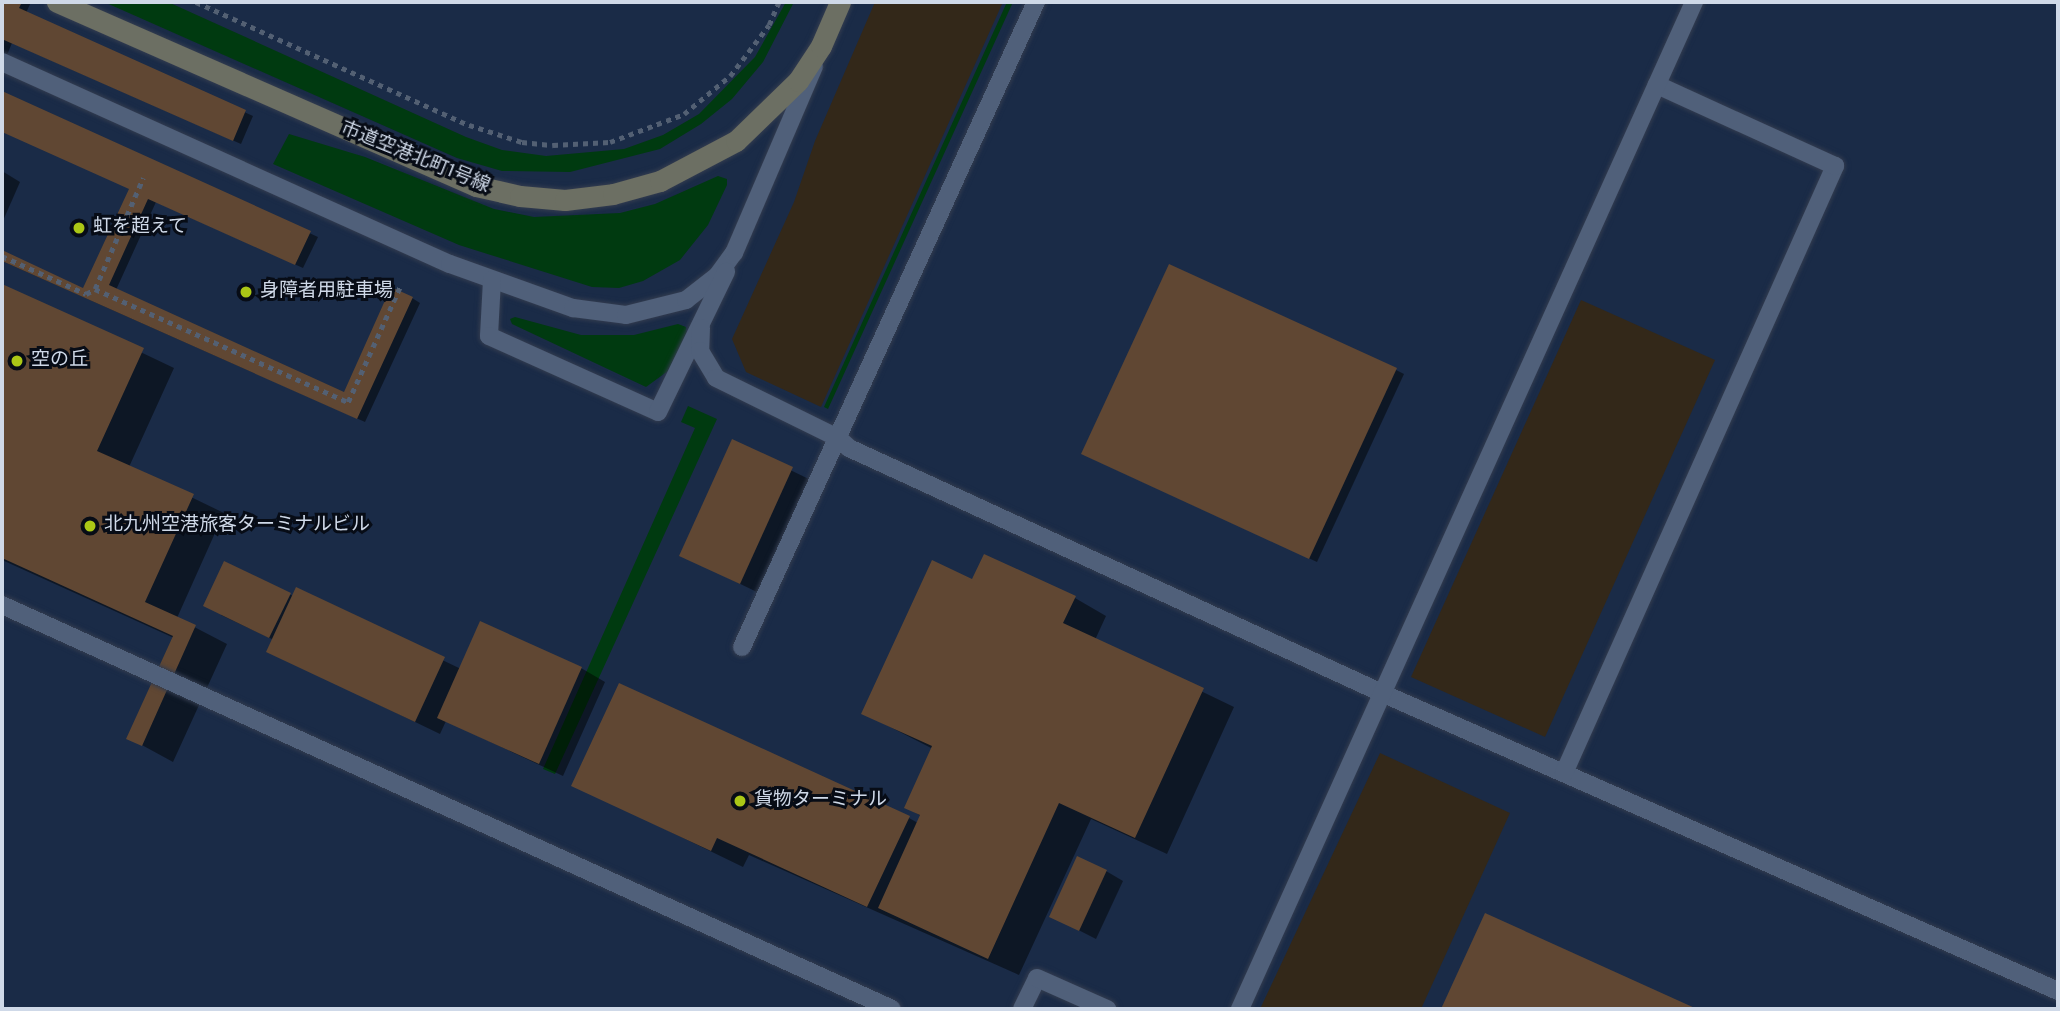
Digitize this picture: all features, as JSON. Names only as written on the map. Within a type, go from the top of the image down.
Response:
[{"type":"street","name":"市道空港北町1号線","points":[[57,2],[476,186],[520,196],[565,200],[613,194],[701,163],[769,114],[821,46],[841,2]]},
{"type":"lane","points":[[742,648],[1036,2]]},
{"type":"lane","points":[[1240,1009],[1694,2]]},
{"type":"lane","points":[[492,280],[489,336],[658,412],[701,328],[796,116],[821,46]]},
{"type":"lane","points":[[2,62],[492,280],[573,308],[626,315],[686,300],[718,276],[734,253]]},
{"type":"lane","points":[[1564,773],[1835,166],[1657,85]]},
{"type":"lane","points":[[701,328],[699,351],[716,378],[838,438],[849,448],[1384,694],[2058,991]]},
{"type":"lane","points":[[2,606],[892,1009]]},
{"type":"lane","points":[[1023,1009],[1037,978],[1107,1009]]},
{"type":"path","points":[[196,2],[469,125],[522,142],[553,145],[610,142],[684,114],[730,76],[769,25],[779,2]]},
{"type":"path","points":[[2,256],[86,294],[95,289],[144,178]]},
{"type":"path","points":[[95,289],[348,402],[400,287]]},
{"type":"shaded area","points":[[2,2],[2058,2],[2058,1009],[2,1009]]},
{"type":"shaded area","points":[[875,2],[1003,2],[821,407],[746,372],[732,339],[794,202],[815,141]]},
{"type":"shaded area","points":[[1581,300],[1715,360],[1545,737],[1411,677]]},
{"type":"shaded area","points":[[1380,753],[1510,813],[1421,1009],[1260,1009]]},
{"type":"green space","points":[[104,2],[168,2],[466,137],[502,150],[546,156],[624,149],[663,135],[699,114],[755,57],[786,2],[794,2],[763,62],[732,99],[701,124],[660,149],[570,172],[502,171],[457,158]]},
{"type":"green space","points":[[1007,2],[1013,2],[828,409],[824,407]]},
{"type":"green space","points":[[289,134],[365,157],[494,209],[534,217],[620,213],[655,204],[718,176],[727,179],[727,185],[708,225],[680,260],[643,281],[619,288],[592,287],[459,245],[273,164]]},
{"type":"green space","points":[[515,317],[581,335],[634,335],[678,324],[686,327],[687,335],[668,371],[646,387],[512,324],[510,319]]},
{"type":"green space","points":[[688,406],[717,419],[555,774],[543,769],[695,428],[681,422]]},
{"type":"building","points":[[2,2],[22,2],[19,8],[246,110],[233,141],[4,40],[2,45]]},
{"type":"building","points":[[2,91],[311,231],[295,265],[148,199],[109,285],[344,392],[391,287],[413,297],[357,419],[2,261],[2,250],[83,288],[129,189],[2,132]]},
{"type":"building","points":[[1169,264],[1397,368],[1309,559],[1081,454]]},
{"type":"building","name":"北九州空港旅客ターミナルビル","points":[[2,284],[144,348],[97,451],[194,494],[145,602],[196,625],[142,746],[126,739],[173,636],[2,558]]},
{"type":"building","points":[[732,439],[793,467],[740,584],[679,556]]},
{"type":"building","points":[[984,554],[1076,596],[1063,623],[1204,688],[1135,838],[1059,803],[988,959],[878,908],[920,815],[904,808],[932,746],[861,714],[932,560],[972,579]]},
{"type":"building","points":[[224,561],[291,593],[269,638],[203,606]]},
{"type":"building","points":[[296,587],[445,657],[415,722],[266,652]]},
{"type":"building","points":[[480,621],[582,667],[539,764],[437,718]]},
{"type":"building","name":"貨物ターミナル","points":[[619,683],[910,816],[867,907],[717,838],[711,851],[571,786]]},
{"type":"building","points":[[1077,856],[1107,870],[1079,931],[1049,917]]},
{"type":"building","points":[[1485,913],[1697,1009],[1441,1009]]},
{"type":"place","name":"虹を超えて","points":[[79,228]]},
{"type":"place","name":"身障者用駐車場","points":[[246,292]]},
{"type":"place","name":"空の丘","points":[[17,361]]},
{"type":"place","name":"北九州空港旅客ターミナルビル","points":[[90,526]]},
{"type":"place","name":"貨物ターミナル","points":[[740,801]]}]
